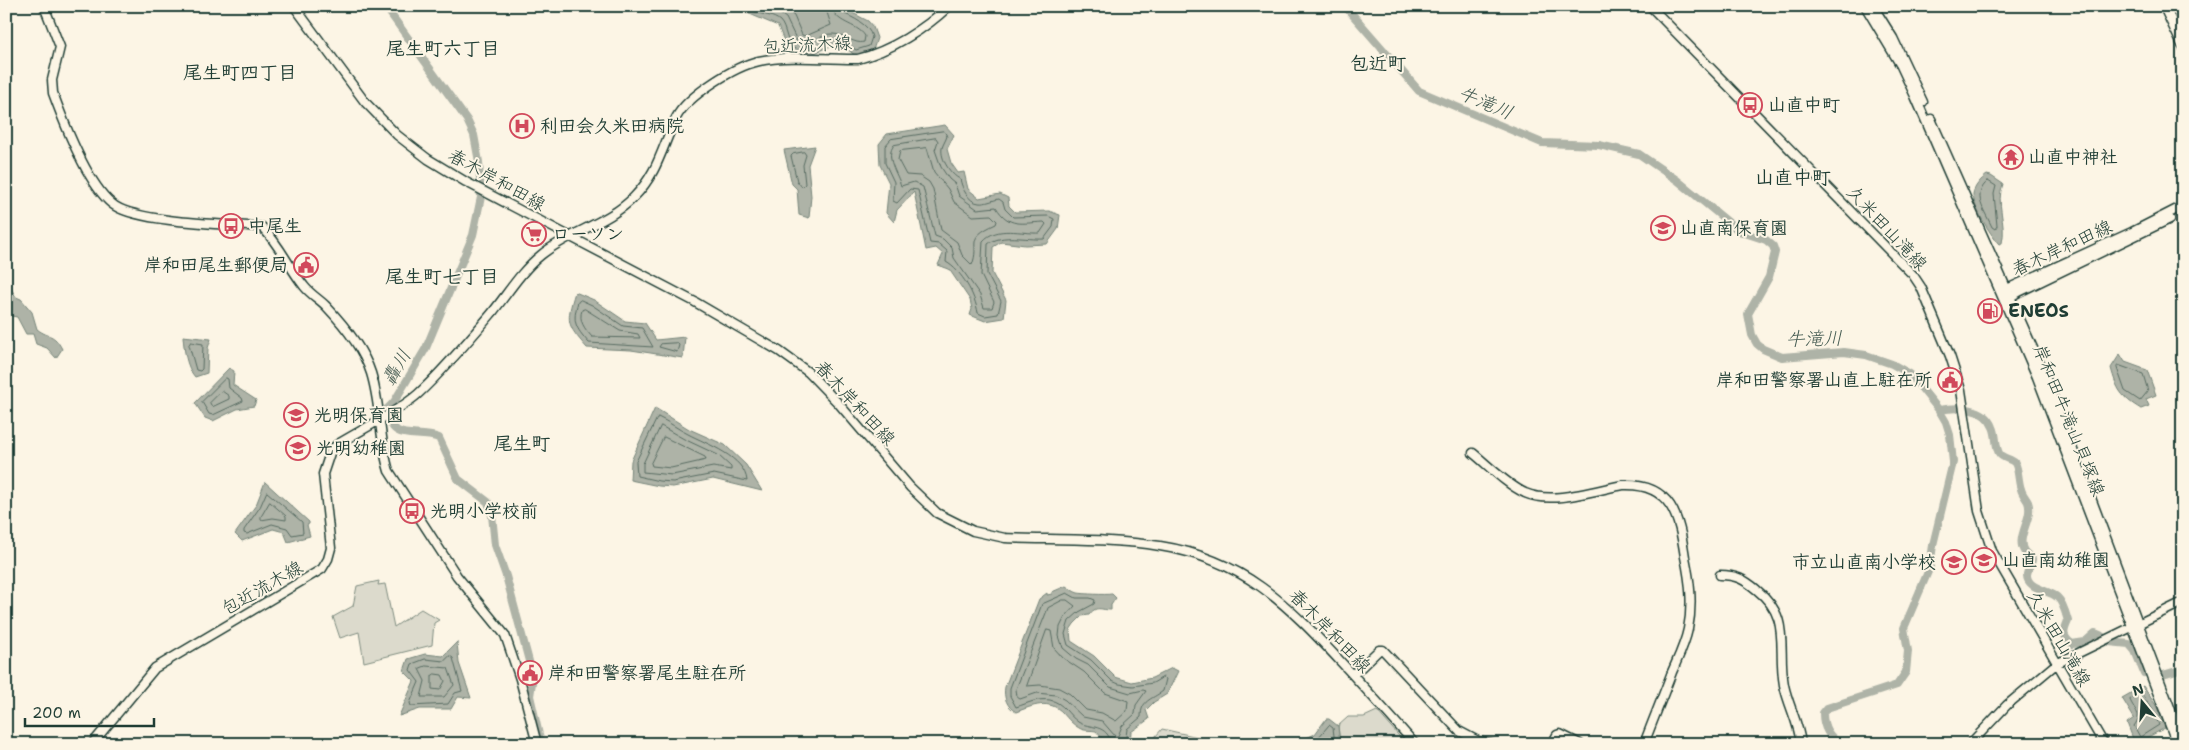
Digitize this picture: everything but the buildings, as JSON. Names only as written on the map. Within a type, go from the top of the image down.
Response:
[{"type":"highway","points":[[2164,6],[2183,46]]},
{"type":"highway","points":[[2169,6],[2183,31]]},
{"type":"highway","points":[[2175,6],[2183,20]]},
{"type":"highway","points":[[2180,6],[2183,10]]},
{"type":"street","points":[[44,6],[60,47],[52,80],[53,93],[92,181],[105,198],[120,209],[140,216],[262,227],[282,251],[300,281],[308,291],[328,307],[360,350],[371,372],[376,390],[382,417],[385,454],[389,471],[457,576],[505,635],[520,679],[537,744]]},
{"type":"street","name":"春木岸和田線","points":[[294,6],[365,102],[397,135],[428,159],[466,182],[742,328],[808,372],[839,404],[922,500],[946,519],[973,532],[1005,538],[1143,543],[1185,551],[1220,563],[1256,583],[1287,606],[1354,675],[1415,744]]},
{"type":"street","name":"包近流木線","points":[[92,744],[155,668],[322,569],[328,559],[331,548],[324,482],[326,462],[331,450],[417,395],[491,314],[526,270],[540,256],[569,236],[611,215],[633,198],[650,178],[661,158],[677,117],[701,90],[713,82],[759,61],[858,58],[868,56],[924,29],[949,6]]},
{"type":"street","name":"久米田山滝線","points":[[1650,6],[1913,274],[1921,287],[1950,356],[1964,408],[1979,512],[1990,547],[2104,744]]},
{"type":"street","name":"岸和田牛滝山貝塚線","points":[[1866,6],[1901,66],[2044,374],[2176,744]]},
{"type":"street","name":"岸和田牛滝山貝塚線","points":[[1873,6],[1908,68],[2006,294]]},
{"type":"street","name":"春木岸和田線","points":[[2006,294],[2183,206]]},
{"type":"street","name":"春木岸和田線","points":[[2006,294],[2134,238],[2183,212]]},
{"type":"street","points":[[1473,454],[1523,492],[1536,496],[1551,498],[1623,485],[1635,485],[1659,494],[1673,509],[1680,525],[1690,580],[1688,630],[1644,744]]},
{"type":"street","points":[[1720,574],[1733,574],[1746,580],[1777,611],[1780,622],[1785,686],[1798,726],[1801,744]]},
{"type":"street","points":[[1970,744],[2007,705],[2056,664],[2183,602]]},
{"type":"street","name":"岸和田牛滝山貝塚線","points":[[2135,625],[2183,742]]},
{"type":"street","points":[[1354,675],[1379,650],[1383,650],[1459,731],[1478,741],[1491,744]]},
{"type":"street","points":[[1552,744],[1557,735],[1560,734],[1580,744]]},
{"type":"shaded area","points":[[379,581],[378,585],[385,584],[394,627],[421,609],[439,620],[434,623],[432,645],[364,662],[359,632],[340,638],[333,617],[353,606],[357,586]]},
{"type":"shaded area","points":[[1377,711],[1406,744],[1340,744],[1338,726],[1348,717],[1364,717]]},
{"type":"shaded area","points":[[1162,729],[1198,737],[1204,744],[1149,744]]},
{"type":"water","points":[[750,6],[839,6],[868,21],[873,27],[877,38],[873,50],[865,54],[855,55],[836,46],[808,55],[799,54],[788,51],[778,26],[745,12]]},
{"type":"water","points":[[945,125],[954,135],[947,149],[951,163],[958,173],[964,172],[968,189],[979,198],[1000,194],[1008,198],[1009,206],[1015,212],[1049,211],[1060,215],[1058,229],[1047,244],[1025,245],[1001,242],[993,247],[992,273],[1006,300],[1004,318],[985,321],[970,315],[972,309],[970,300],[949,269],[938,265],[943,254],[936,248],[926,250],[914,192],[897,210],[894,222],[886,213],[889,183],[880,165],[879,144],[887,134]]},
{"type":"water","points":[[815,146],[808,165],[811,196],[809,218],[799,215],[797,189],[792,184],[784,150]]},
{"type":"water","points":[[1987,175],[2003,184],[2000,206],[2003,236],[2002,243],[1999,244],[1983,220],[1976,206],[1973,194],[1980,181]]},
{"type":"water","points":[[6,280],[16,297],[21,299],[32,312],[37,329],[54,338],[59,344],[62,349],[56,358],[47,348],[36,344],[33,334],[26,334],[17,317],[6,315]]},
{"type":"water","points":[[575,292],[594,300],[625,321],[645,323],[656,340],[685,337],[683,358],[631,350],[587,348],[575,333],[570,322],[570,310]]},
{"type":"water","points":[[183,336],[211,339],[208,348],[207,373],[195,377],[192,373],[186,358]]},
{"type":"water","points":[[2120,354],[2125,362],[2147,370],[2156,395],[2146,399],[2149,406],[2141,409],[2129,401],[2124,397],[2115,382],[2111,368]]},
{"type":"water","points":[[229,368],[234,371],[233,385],[256,400],[254,406],[237,409],[213,421],[205,418],[195,403]]},
{"type":"water","points":[[655,408],[689,429],[725,445],[746,465],[762,491],[713,479],[673,487],[630,480],[631,461]]},
{"type":"water","points":[[265,482],[309,522],[307,525],[310,536],[288,542],[284,532],[273,529],[242,541],[235,534],[256,505]]},
{"type":"water","points":[[1066,586],[1078,593],[1112,594],[1116,598],[1111,605],[1111,610],[1094,610],[1089,615],[1082,616],[1070,630],[1071,641],[1094,656],[1115,677],[1132,682],[1152,678],[1172,668],[1178,671],[1167,694],[1154,702],[1146,710],[1149,719],[1131,732],[1130,742],[1132,744],[1107,744],[1096,731],[1084,730],[1078,727],[1058,708],[1040,705],[1016,712],[1006,701],[1005,687],[1039,599],[1047,593],[1047,595],[1052,594],[1052,592]]},
{"type":"water","points":[[457,642],[459,663],[471,698],[458,697],[451,709],[420,709],[399,716],[414,681],[404,671],[408,659],[425,654],[443,656]]},
{"type":"water","points":[[2143,686],[2157,707],[2165,728],[2135,744],[2127,723],[2134,718],[2122,698]]},
{"type":"water","points":[[1326,719],[1329,719],[1338,726],[1340,744],[1293,744],[1315,734]]},
{"type":"waterway","name":"轟川","points":[[385,6],[467,120],[474,135],[479,162],[481,197],[473,235],[426,348],[394,402],[387,409],[389,420],[399,432],[439,438],[458,479],[488,502],[492,515],[495,545],[506,576],[533,676],[530,696],[540,739]]},
{"type":"waterway","name":"牛滝川","points":[[1345,6],[1419,91],[1542,143],[1599,145],[1639,154],[1677,180],[1739,231],[1766,240],[1773,246],[1775,252],[1769,277],[1748,314],[1752,335],[1757,344],[1763,349],[1782,357],[1844,352],[1866,355],[1892,364],[1910,374],[1939,410],[1946,422],[1950,435],[1953,462],[1933,545],[1930,567],[1904,628],[1908,651],[1906,672],[1897,685],[1827,708],[1823,713],[1824,723],[1830,735],[1842,744]]},
{"type":"waterway","points":[[1939,410],[1954,408],[1970,410],[1984,415],[1993,427],[1999,453],[2015,463],[2019,483],[2029,508],[2022,540],[2024,551],[2032,559],[2027,574],[2028,579],[2034,586],[2057,597],[2061,602],[2068,621],[2064,631],[2066,639],[2072,644],[2085,642],[2095,633],[2109,642],[2129,644],[2135,651],[2144,673]]},
{"type":"waterway","points":[[2163,675],[2183,669]]},
{"type":"place","name":"山直中町","points":[[1750,105]]},
{"type":"place","name":"利田会久米田病院","points":[[522,126]]},
{"type":"place","name":"山直中神社","points":[[2011,157]]},
{"type":"place","name":"中尾生","points":[[231,226]]},
{"type":"place","name":"山直南保育園","points":[[1663,228]]},
{"type":"place","name":"ローソン","points":[[534,234]]},
{"type":"place","name":"岸和田尾生郵便局","points":[[306,265]]},
{"type":"place","name":"ENEOS","points":[[1990,311]]},
{"type":"place","name":"岸和田警察署山直上駐在所","points":[[1950,380]]},
{"type":"place","name":"光明保育園","points":[[296,415]]},
{"type":"place","name":"光明幼稚園","points":[[298,448]]},
{"type":"place","name":"光明小学校前","points":[[412,511]]},
{"type":"place","name":"山直南幼稚園","points":[[1984,560]]},
{"type":"place","name":"市立山直南小学校","points":[[1954,562]]},
{"type":"place","name":"岸和田警察署尾生駐在所","points":[[530,673]]},
{"type":"district","name":"尾生町六丁目","points":[[443,48]]},
{"type":"district","name":"包近町","points":[[1378,63]]},
{"type":"district","name":"尾生町四丁目","points":[[240,72]]},
{"type":"district","name":"山直中町","points":[[1793,177]]},
{"type":"district","name":"尾生町七丁目","points":[[442,276]]},
{"type":"district","name":"尾生町","points":[[522,443]]}]
